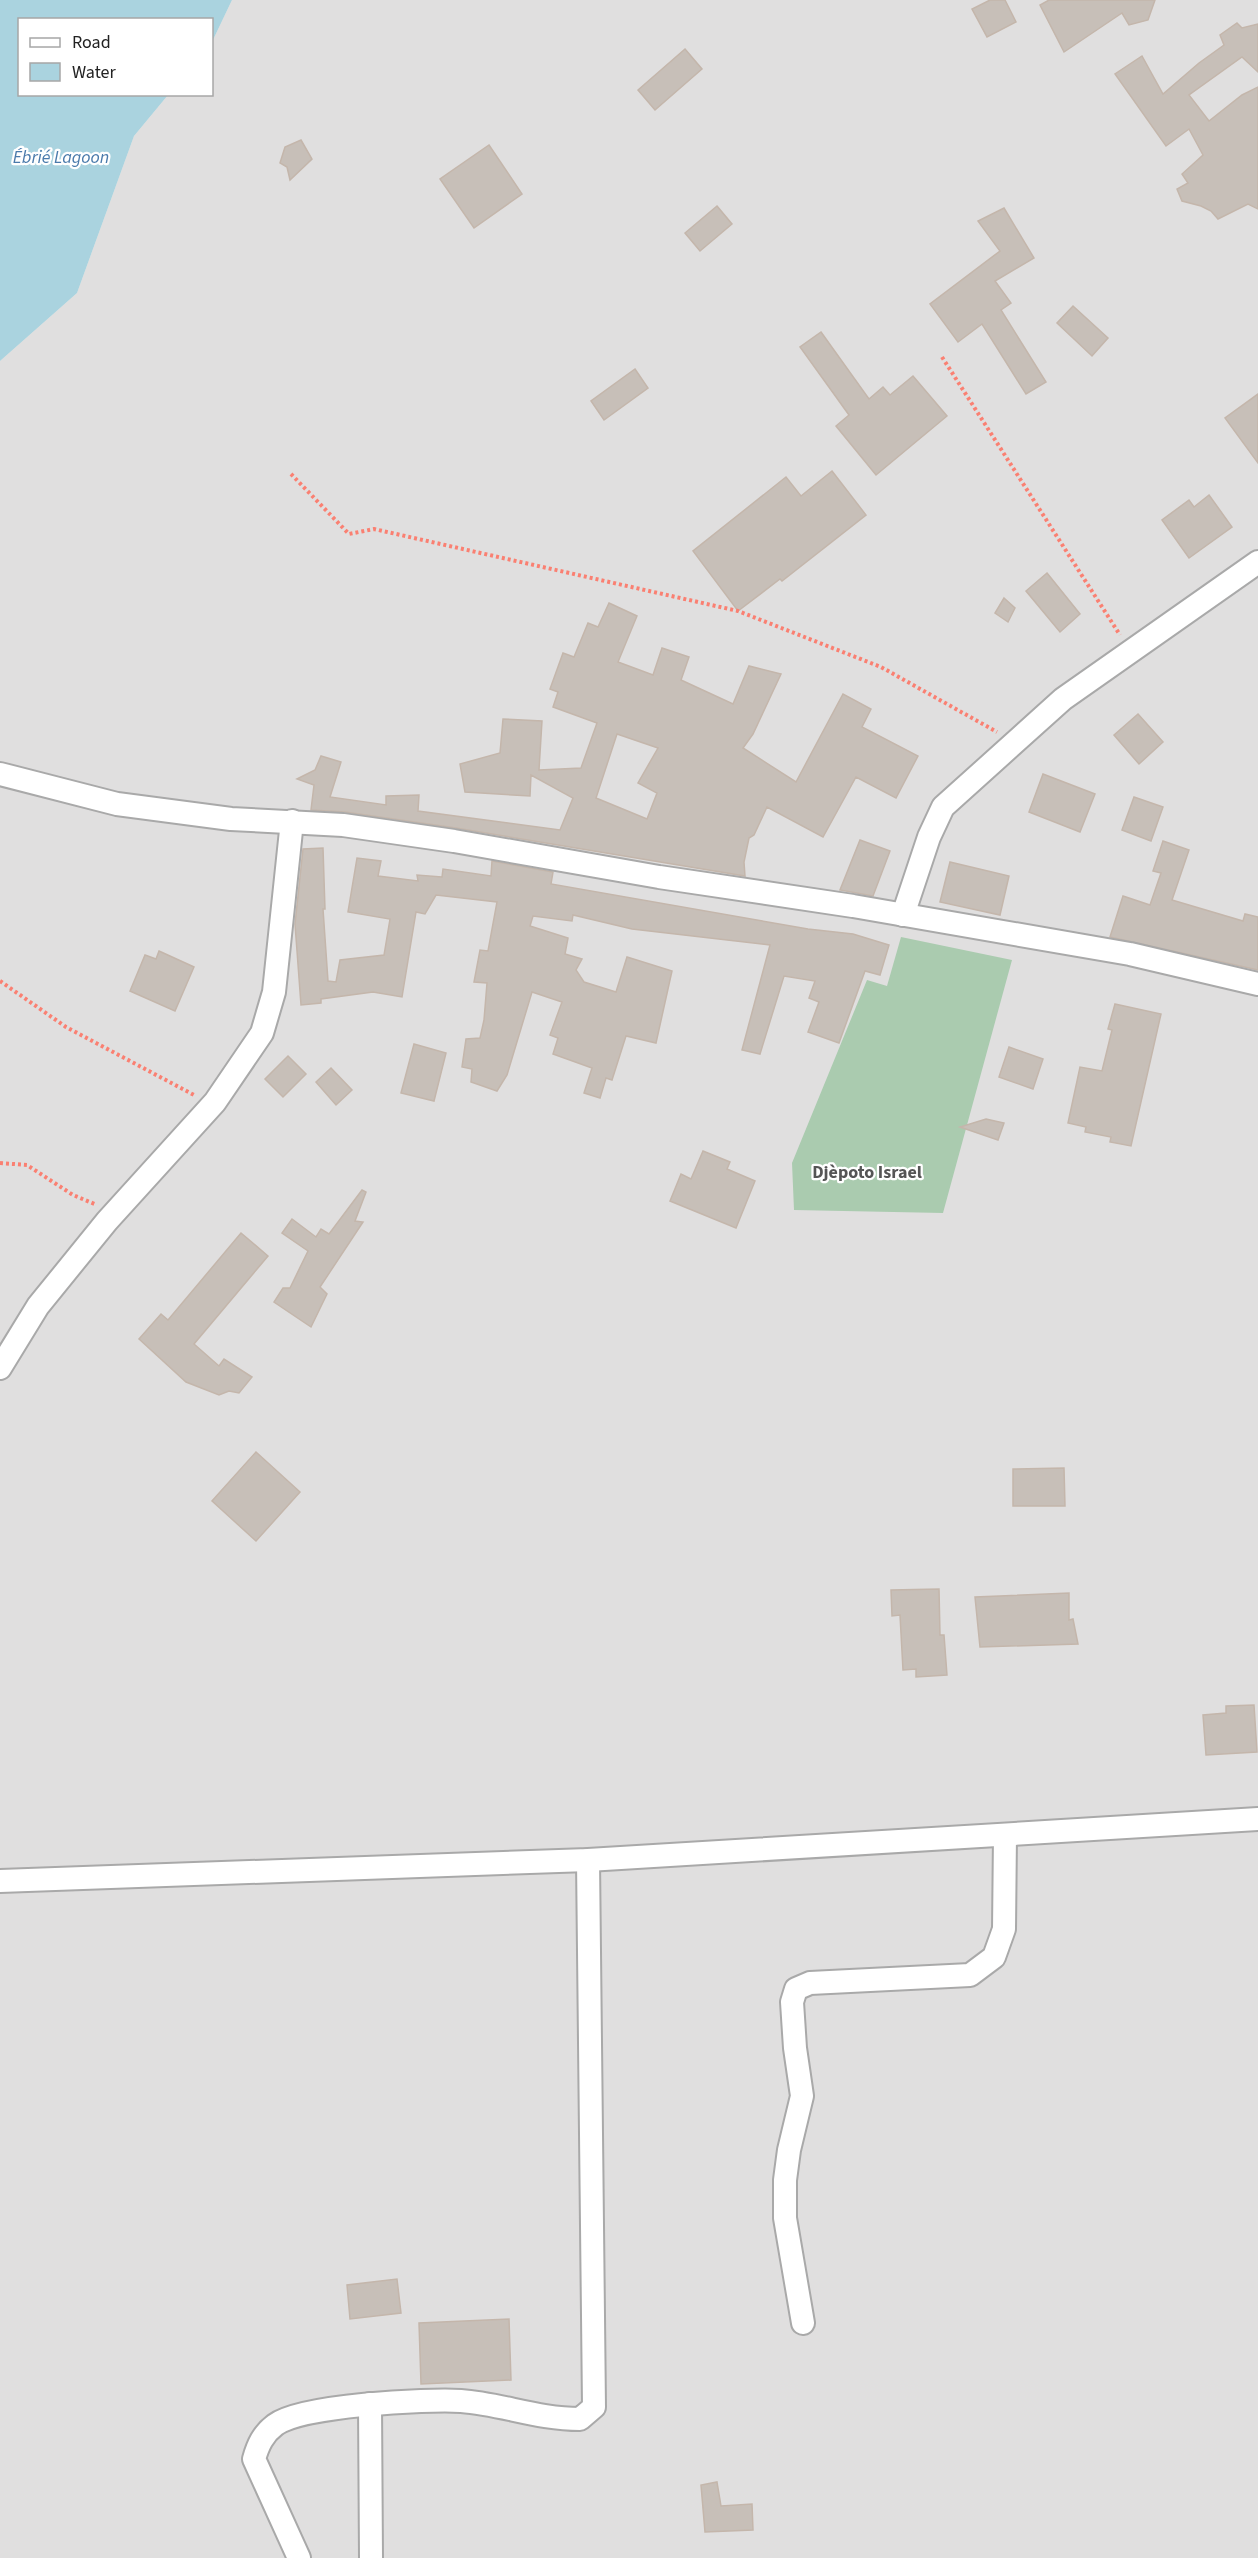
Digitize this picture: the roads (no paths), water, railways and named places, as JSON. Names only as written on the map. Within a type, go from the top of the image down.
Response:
[{"type":"street","points":[[903,915],[929,837],[943,807],[1063,699],[1258,562]]},
{"type":"street","points":[[0,774],[117,804],[231,819],[343,825],[454,841],[1130,954],[1258,984]]},
{"type":"street","points":[[0,1368],[38,1306],[115,1211],[215,1102],[262,1033],[274,992],[292,822]]},
{"type":"street","points":[[0,1881],[588,1860],[1258,1820]]},
{"type":"street","points":[[803,2323],[785,2218],[785,2180],[789,2150],[802,2096],[792,2002],[796,1989],[810,1983],[970,1975],[994,1957],[1004,1929],[1005,1834]]},
{"type":"street","points":[[299,2558],[254,2459],[259,2442],[276,2424],[309,2413],[370,2404],[462,2402],[553,2419],[580,2419],[594,2407],[588,1860]]},
{"type":"street","points":[[370,2404],[371,2558]]},
{"type":"water","name":"Ébrié Lagoon","points":[[0,0],[232,0],[213,40],[213,18],[18,18],[18,96],[167,96],[134,136],[77,293],[0,361]]},
{"type":"district","name":"Djèpoto Israel","points":[[867,1172]]}]
